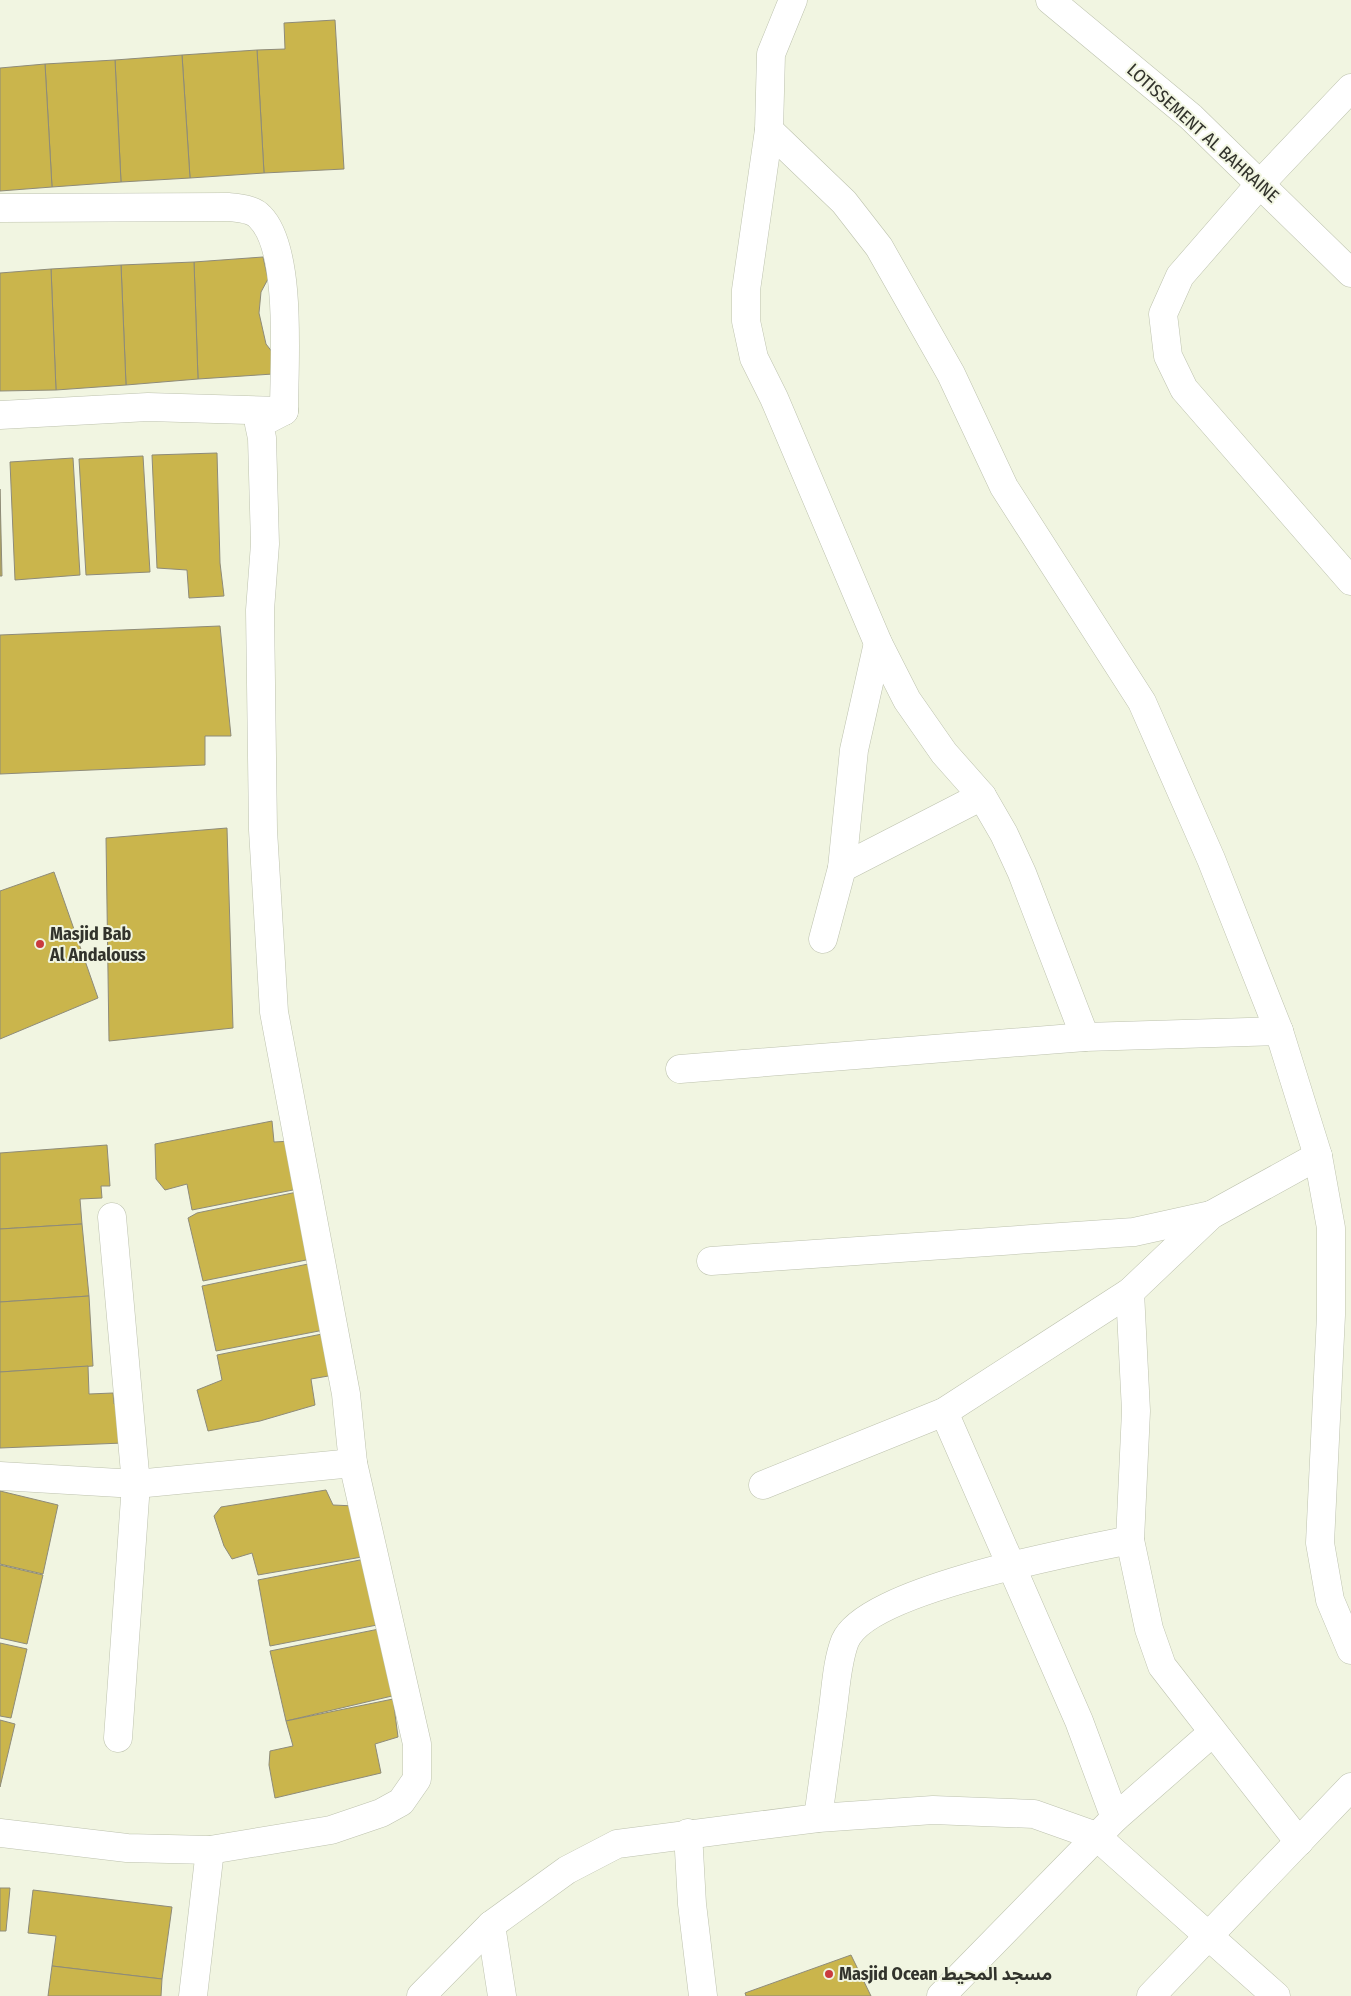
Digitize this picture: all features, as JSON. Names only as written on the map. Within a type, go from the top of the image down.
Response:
[{"type":"street","points":[[793,0],[771,54],[769,130],[746,290],[746,321],[754,358],[774,398],[878,644],[907,700],[944,753],[982,796],[1022,873],[1085,1037]]},
{"type":"street","name":"LOTISSEMENT AL BAHRAINE","points":[[1050,0],[1191,117],[1351,273]]},
{"type":"street","points":[[1351,88],[1260,184],[1180,276],[1163,314],[1168,356],[1184,389],[1351,581]]},
{"type":"street","points":[[769,130],[844,202],[879,247],[951,374],[1004,487],[1142,702],[1211,859],[1279,1031],[1318,1156],[1331,1228],[1331,1315],[1320,1543],[1330,1600],[1351,1650]]},
{"type":"street","points":[[0,208],[220,207],[241,208],[259,215],[275,238],[284,295],[284,411]]},
{"type":"street","points":[[0,415],[148,407],[284,411]]},
{"type":"street","points":[[0,1833],[128,1848],[210,1850],[287,1839],[348,1825],[381,1813],[401,1802],[417,1779],[417,1744],[353,1463],[346,1394],[274,1012],[263,830],[260,610],[265,544],[262,438],[259,424],[284,411]]},
{"type":"street","points":[[823,939],[842,868],[854,750],[878,644]]},
{"type":"street","points":[[842,868],[982,796]]},
{"type":"street","points":[[680,1069],[1085,1037],[1279,1031]]},
{"type":"street","points":[[763,1485],[944,1412],[1130,1292],[1211,1215],[1318,1156]]},
{"type":"street","points":[[710,1261],[1134,1232],[1211,1215]]},
{"type":"street","points":[[112,1217],[136,1484],[118,1738]]},
{"type":"street","points":[[1130,1292],[1136,1410],[1130,1540],[1149,1630],[1162,1666],[1212,1733],[1299,1842]]},
{"type":"street","points":[[944,1412],[1079,1721],[1106,1827],[1208,1936],[1276,1996]]},
{"type":"street","points":[[0,1476],[136,1484],[353,1463]]},
{"type":"street","points":[[818,1818],[838,1666],[846,1640],[854,1628],[873,1614],[904,1600],[1011,1564],[1130,1540]]},
{"type":"street","points":[[942,1996],[1106,1827],[1212,1733]]},
{"type":"street","points":[[1151,1996],[1351,1787]]},
{"type":"street","points":[[421,1996],[490,1925],[567,1870],[617,1844],[688,1833],[818,1818],[933,1810],[990,1810],[1034,1814],[1106,1827]]},
{"type":"street","points":[[688,1833],[692,1904],[704,1996]]},
{"type":"street","points":[[193,1996],[210,1850]]},
{"type":"street","points":[[490,1925],[502,1996]]},
{"type":"building","points":[[335,20],[344,169],[264,173],[257,50],[285,49],[284,23]]},
{"type":"building","points":[[257,50],[264,173],[190,178],[182,55]]},
{"type":"building","points":[[182,55],[190,178],[121,182],[115,60]]},
{"type":"building","points":[[115,60],[121,182],[52,187],[45,64]]},
{"type":"building","points":[[45,64],[52,187],[0,191],[0,68]]},
{"type":"building","points":[[263,257],[268,279],[261,292],[259,313],[266,344],[273,353],[273,374],[198,379],[194,262]]},
{"type":"building","points":[[194,262],[198,379],[126,385],[121,265]]},
{"type":"building","points":[[121,265],[126,385],[56,390],[51,269]]},
{"type":"building","points":[[51,269],[56,390],[0,391],[0,273]]},
{"type":"building","points":[[217,453],[220,563],[224,596],[189,598],[187,570],[157,568],[152,455]]},
{"type":"building","points":[[143,456],[150,572],[86,575],[79,459]]},
{"type":"building","points":[[73,458],[80,575],[15,580],[10,462]]},
{"type":"building","points":[[0,489],[2,576],[0,576]]},
{"type":"building","points":[[220,626],[231,736],[205,736],[205,765],[0,774],[0,635]]},
{"type":"building","points":[[227,828],[233,1028],[109,1041],[106,838]]},
{"type":"building","name":"Masjid Bab Al Andalouss","points":[[54,872],[98,998],[0,1039],[0,891]]},
{"type":"building","points":[[272,1121],[274,1142],[292,1141],[298,1189],[192,1210],[187,1184],[165,1190],[156,1179],[155,1144]]},
{"type":"building","points":[[107,1145],[110,1186],[101,1186],[102,1198],[80,1199],[82,1224],[0,1229],[0,1153]]},
{"type":"building","points":[[297,1192],[311,1259],[203,1281],[188,1218],[197,1213]]},
{"type":"building","points":[[82,1224],[89,1296],[0,1302],[0,1229]]},
{"type":"building","points":[[313,1263],[324,1330],[216,1351],[202,1286]]},
{"type":"building","points":[[89,1296],[93,1366],[0,1372],[0,1302]]},
{"type":"building","points":[[327,1333],[334,1375],[311,1379],[315,1405],[260,1421],[208,1431],[197,1390],[222,1380],[217,1355]]},
{"type":"building","points":[[88,1366],[89,1394],[113,1393],[114,1404],[119,1404],[123,1443],[0,1448],[0,1372]]},
{"type":"building","points":[[326,1490],[333,1505],[355,1506],[362,1557],[258,1575],[252,1553],[232,1559],[224,1546],[214,1516],[221,1507]]},
{"type":"building","points":[[0,1491],[58,1505],[43,1574],[0,1564]]},
{"type":"building","points":[[365,1559],[377,1625],[270,1646],[258,1580]]},
{"type":"building","points":[[0,1565],[43,1575],[27,1644],[0,1638]]},
{"type":"building","points":[[379,1629],[392,1696],[286,1721],[270,1651]]},
{"type":"building","points":[[0,1643],[27,1649],[11,1718],[0,1716]]},
{"type":"building","points":[[393,1699],[398,1737],[375,1744],[381,1773],[275,1798],[269,1765],[270,1751],[293,1746],[286,1721]]},
{"type":"building","points":[[0,1720],[15,1724],[0,1787]]},
{"type":"building","points":[[0,1888],[10,1888],[6,1931],[0,1931]]},
{"type":"building","points":[[33,1890],[172,1907],[162,1979],[52,1966],[56,1936],[28,1933]]},
{"type":"building","name":"Masjid Ocean مسجد المحيط","points":[[851,1955],[871,1996],[746,1996],[745,1993]]},
{"type":"building","points":[[52,1966],[162,1979],[161,1996],[48,1996]]},
{"type":"place","name":"Masjid Bab Al Andalouss","points":[[40,944]]},
{"type":"place","name":"Masjid Ocean مسجد المحيط","points":[[829,1974]]}]
